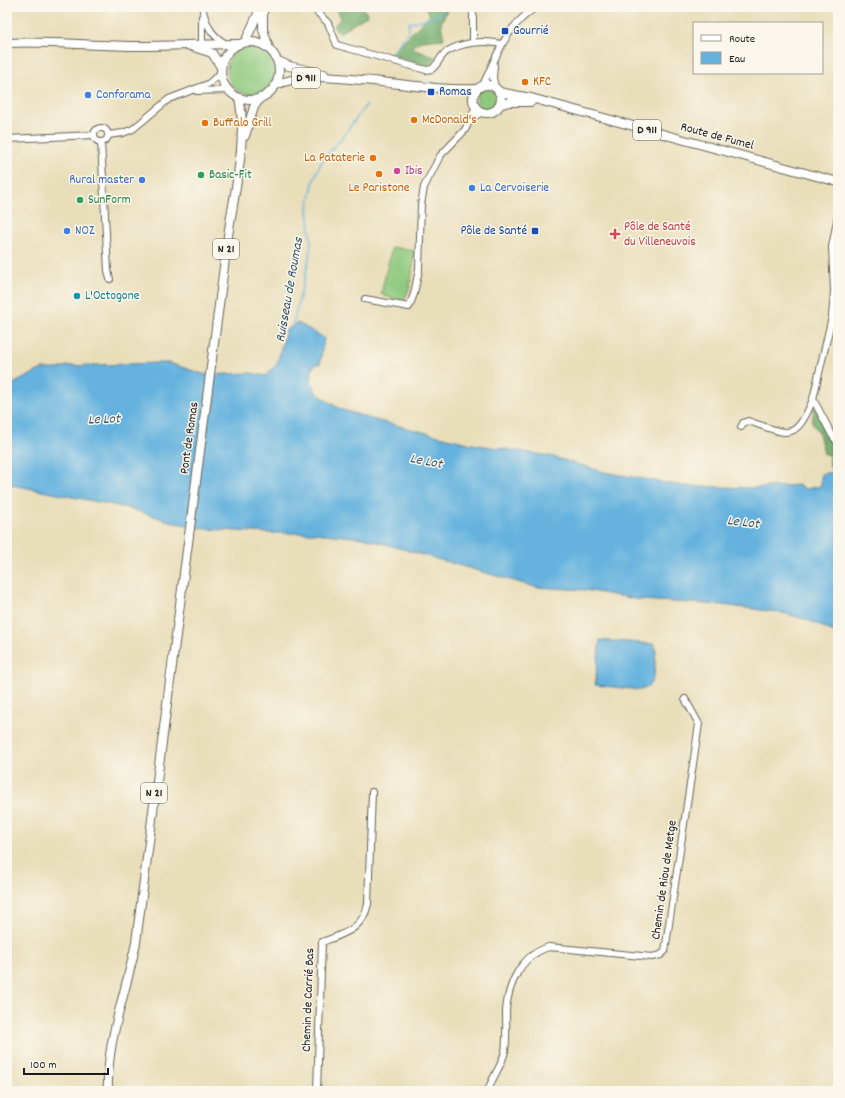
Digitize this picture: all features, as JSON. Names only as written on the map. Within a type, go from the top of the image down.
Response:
[{"type":"main road","points":[[221,70],[226,54],[241,43],[262,7]]},
{"type":"main road","points":[[202,46],[216,56],[228,90],[239,98],[260,98],[272,90],[276,85],[279,73],[278,60],[269,48],[263,29],[262,7]]},
{"type":"main road","points":[[7,43],[64,42],[138,46],[202,46],[258,43],[269,48]]},
{"type":"main road","name":"D 911","points":[[278,60],[289,66],[337,77],[444,88],[480,87]]},
{"type":"main road","name":"D 911","points":[[276,85],[299,78],[337,77]]},
{"type":"main road","points":[[490,85],[497,90],[501,101],[494,111],[483,112],[474,104],[474,94],[480,87],[490,85]]},
{"type":"main road","name":"D 911","points":[[444,88],[474,104]]},
{"type":"main road","name":"Route de Fumel","points":[[497,90],[838,182]]},
{"type":"main road","name":"N 21","points":[[239,98],[243,114],[241,146]]},
{"type":"main road","name":"N 21","points":[[241,146],[254,107],[260,98]]},
{"type":"main road","name":"Route de Fumel","points":[[499,105],[509,102],[544,102]]},
{"type":"main road","name":"Pont de Romas","points":[[111,1057],[117,1020],[130,976],[136,942],[241,146]]},
{"type":"main road","name":"N 21","points":[[108,1091],[111,1057]]},
{"type":"main road","name":"N 21","points":[[111,1057],[114,1091]]},
{"type":"street","points":[[312,7],[328,23],[337,45],[426,70],[432,69],[447,52],[473,42],[500,44]]},
{"type":"street","points":[[473,7],[473,42]]},
{"type":"street","points":[[497,90],[493,78],[496,57],[500,44],[515,23],[536,7]]},
{"type":"street","points":[[203,9],[209,30],[226,44]]},
{"type":"street","points":[[202,46],[203,9]]},
{"type":"street","points":[[480,87],[496,57]]},
{"type":"street","points":[[101,142],[106,139],[108,135],[124,133],[133,129],[169,99],[208,84],[221,70]]},
{"type":"street","points":[[191,91],[228,90]]},
{"type":"street","points":[[365,299],[409,307],[420,269],[421,205],[424,187],[440,156],[464,130],[471,118],[474,104]]},
{"type":"street","points":[[471,118],[483,112]]},
{"type":"street","points":[[101,142],[97,141],[94,135],[96,129],[101,128],[106,131],[108,135]]},
{"type":"street","points":[[7,139],[94,135]]},
{"type":"street","points":[[101,142],[108,271],[110,279]]},
{"type":"street","points":[[741,427],[743,423],[748,421],[778,432],[792,430],[806,418],[813,399],[832,317],[834,291],[832,247],[838,214]]},
{"type":"street","points":[[813,399],[832,435],[838,443]]},
{"type":"street","name":"Chemin de Riou de Metge","points":[[488,1091],[502,1062],[505,1050],[508,994],[516,974],[528,958],[538,950],[549,947],[652,957],[661,955],[665,951],[699,724],[685,699]]},
{"type":"street","name":"Chemin de Carrié Bas","points":[[317,1091],[322,942],[353,928],[365,916],[368,904],[372,792]]},
{"type":"green space","points":[[336,7],[362,7],[368,15],[339,33],[333,27],[341,18]]},
{"type":"green space","points":[[425,7],[448,7],[441,24],[444,39],[421,41],[411,47],[436,58],[427,66],[389,55],[430,15]]},
{"type":"green space","points":[[246,46],[256,46],[265,50],[271,56],[274,61],[274,79],[265,90],[256,94],[246,94],[237,90],[231,84],[227,75],[227,65],[231,56],[237,50]]},
{"type":"green space","points":[[483,89],[491,89],[497,95],[497,103],[491,109],[483,109],[477,103],[477,95]]},
{"type":"green space","points":[[392,247],[415,251],[410,287],[404,301],[381,294]]},
{"type":"green space","points":[[814,406],[835,447],[838,477],[830,467],[829,455],[824,454],[819,433],[812,423]]},
{"type":"water","name":"Le Lot","points":[[298,323],[324,338],[320,364],[314,365],[311,374],[311,381],[316,393],[340,409],[375,420],[472,444],[550,456],[604,472],[683,486],[756,488],[799,485],[805,489],[821,486],[821,474],[833,472],[838,479],[838,634],[808,620],[783,613],[723,605],[641,600],[585,590],[535,587],[364,538],[315,533],[269,533],[206,529],[176,523],[128,508],[7,484],[7,387],[42,369],[58,369],[67,366],[169,363],[206,375],[250,373],[266,376],[277,364],[286,330]]},
{"type":"water","points":[[600,640],[654,644],[656,651],[654,677],[648,687],[641,690],[595,685]]},
{"type":"waterway","name":"Ruisseau de Roumas","points":[[394,51],[409,30],[409,23],[440,15],[442,7]]},
{"type":"waterway","name":"Ruisseau de Roumas","points":[[292,328],[308,264],[311,242],[308,208],[314,179],[322,161],[341,139],[367,104]]},
{"type":"place","name":"Gourrié","points":[[505,31]]},
{"type":"place","name":"KFC","points":[[525,82]]},
{"type":"place","name":"Romas","points":[[431,92]]},
{"type":"place","name":"Conforama","points":[[88,95]]},
{"type":"place","name":"McDonald's","points":[[414,120]]},
{"type":"place","name":"Buffalo Grill","points":[[205,123]]},
{"type":"place","name":"La Pataterie","points":[[373,158]]},
{"type":"place","name":"Ibis","points":[[397,171]]},
{"type":"place","name":"Le Paristone","points":[[379,174]]},
{"type":"place","name":"Basic-Fit","points":[[201,175]]},
{"type":"place","name":"Rural master","points":[[142,180]]},
{"type":"place","name":"La Cervoiserie","points":[[472,188]]},
{"type":"place","name":"SunForm","points":[[80,200]]},
{"type":"place","name":"NOZ","points":[[67,231]]},
{"type":"place","name":"Pôle de Santé","points":[[535,231]]},
{"type":"place","name":"Pôle de Santé du Villeneuvois","points":[[615,234]]},
{"type":"place","name":"L'Octogone","points":[[77,296]]}]
